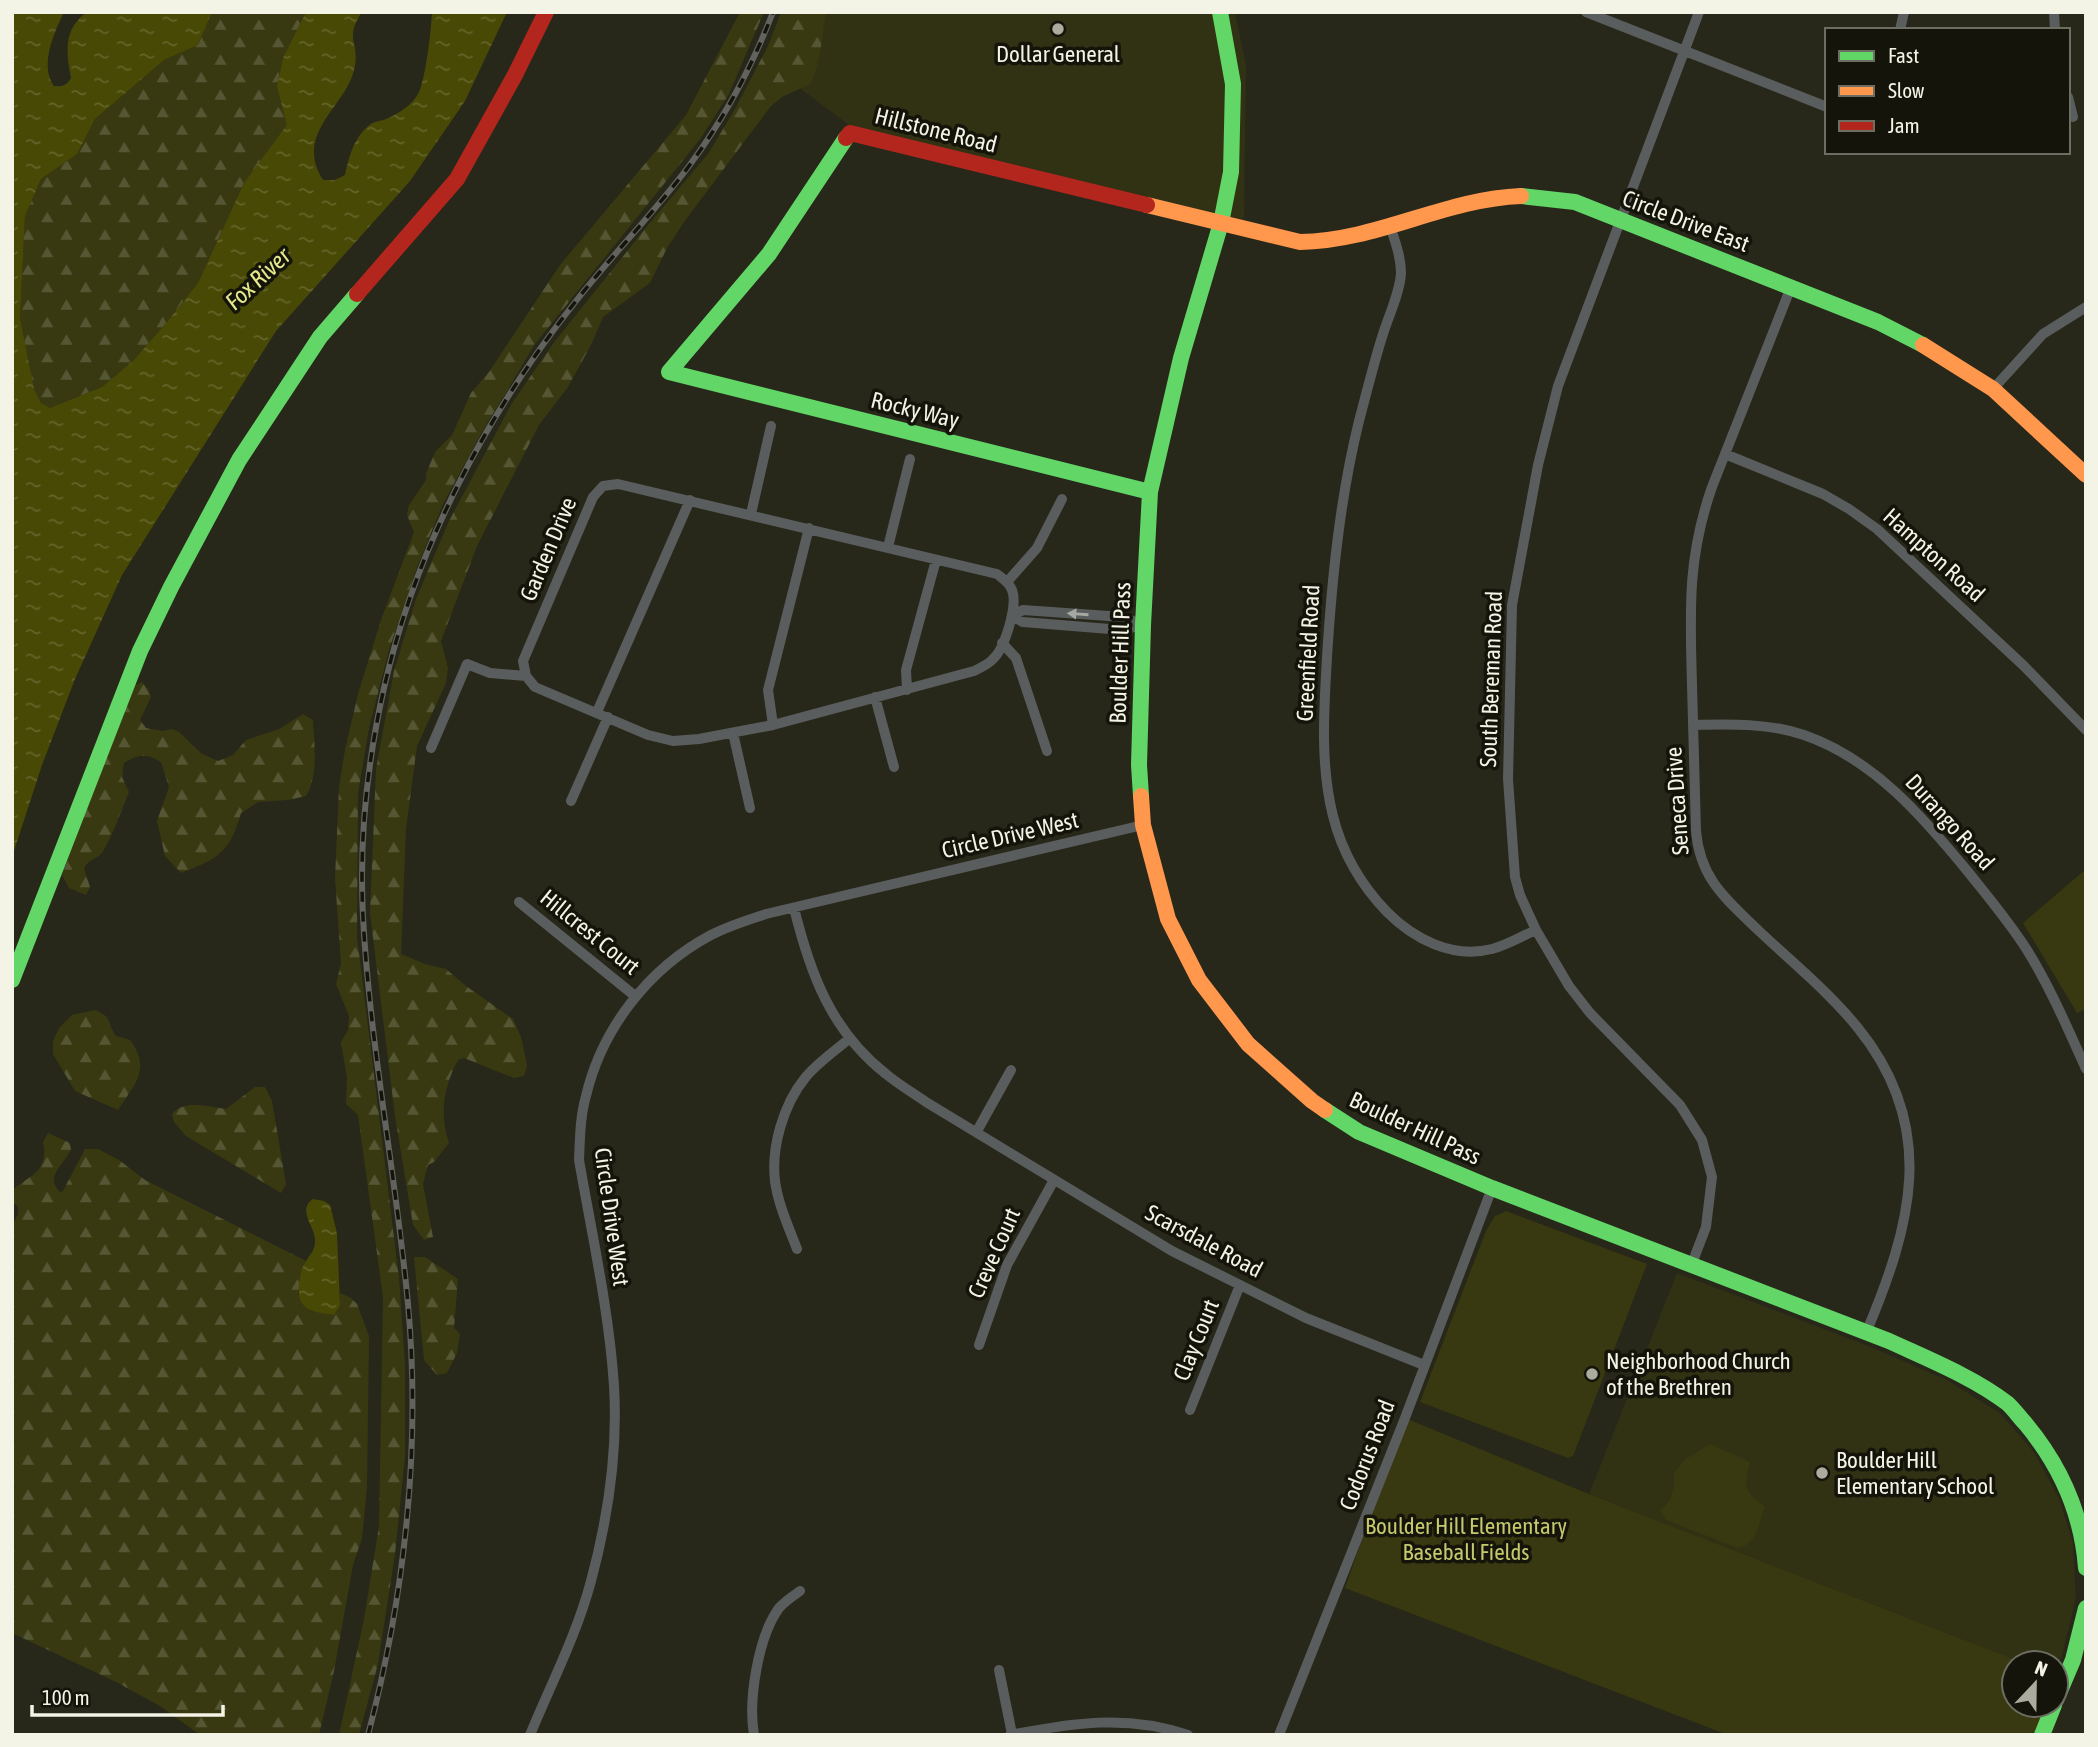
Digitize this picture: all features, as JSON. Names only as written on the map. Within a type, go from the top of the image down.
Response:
[{"type":"street","points":[[12,980],[140,651],[239,460],[320,337],[457,179],[515,75],[546,12]]},
{"type":"street","name":"Boulder Hill Pass","points":[[1220,12],[1233,84],[1231,172],[1221,223],[1181,358],[1150,492],[1139,765],[1143,825],[1168,919],[1199,980],[1248,1044],[1312,1101],[1359,1132],[1492,1188],[1866,1333],[1952,1370],[2008,1404],[2044,1446],[2070,1494],[2084,1541],[2086,1568]]},
{"type":"street","points":[[1586,12],[1825,106]]},
{"type":"street","name":"South Bereman Road","points":[[1691,1266],[1706,1227],[1712,1177],[1702,1140],[1680,1105],[1590,1013],[1569,986],[1536,930],[1520,895],[1512,857],[1508,779],[1512,605],[1538,465],[1559,386],[1699,12]]},
{"type":"street","points":[[2071,118],[2086,112]]},
{"type":"street","name":"Hillstone Road","points":[[669,372],[769,254],[850,133],[1221,223]]},
{"type":"street","name":"Circle Drive East","points":[[1221,223],[1300,243],[1339,242],[1470,202],[1528,195],[1552,196],[1575,202],[1878,322],[1925,346],[1993,389],[2086,475]]},
{"type":"street","name":"Greenfield Road","points":[[1390,226],[1399,256],[1401,278],[1374,360],[1354,441],[1340,523],[1329,623],[1323,711],[1326,770],[1333,816],[1348,857],[1368,891],[1392,917],[1424,941],[1451,949],[1491,949],[1536,930]]},
{"type":"street","name":"Seneca Drive","points":[[1791,287],[1700,520],[1695,548],[1690,602],[1697,841],[1707,874],[1723,897],[1860,1030],[1879,1059],[1901,1112],[1910,1162],[1910,1188],[1905,1222],[1897,1252],[1866,1333]]},
{"type":"street","points":[[1993,389],[2043,334],[2086,307]]},
{"type":"street","name":"Rocky Way","points":[[669,372],[1150,492]]},
{"type":"street","points":[[751,514],[771,426]]},
{"type":"street","name":"Hampton Road","points":[[1725,454],[1823,494],[1877,529],[2024,666],[2086,730]]},
{"type":"street","points":[[888,547],[910,459]]},
{"type":"street","name":"Garden Drive","points":[[526,676],[523,661],[593,497],[603,486],[618,484],[810,528],[996,574],[1007,582]]},
{"type":"street","points":[[431,748],[467,664],[490,673],[526,676],[535,687],[648,735],[673,740],[699,739],[773,725],[974,671],[993,660],[1002,643],[1014,603],[1007,582],[1037,548],[1062,499]]},
{"type":"street","points":[[571,801],[603,714],[690,500]]},
{"type":"street","points":[[773,725],[768,690],[810,528]]},
{"type":"street","points":[[907,690],[906,670],[936,560]]},
{"type":"street","points":[[1012,616],[1023,610],[1123,617],[1143,625]]},
{"type":"street","points":[[1002,643],[1016,658],[1047,751]]},
{"type":"street","points":[[875,697],[894,766]]},
{"type":"street","name":"Durango Road","points":[[1693,725],[1752,725],[1792,731],[1840,751],[1883,780],[1946,845],[2004,918],[2034,963],[2086,1069]]},
{"type":"street","points":[[733,733],[750,807]]},
{"type":"street","name":"Circle Drive West","points":[[530,1735],[591,1584],[604,1528],[611,1480],[614,1388],[608,1332],[579,1160],[580,1131],[592,1072],[605,1042],[635,996],[675,958],[708,936],[766,914],[1143,825]]},
{"type":"street","name":"Hillcrest Court","points":[[519,902],[635,996]]},
{"type":"street","name":"Scarsdale Road","points":[[794,908],[816,984],[850,1038],[887,1075],[926,1102],[1172,1251],[1306,1318],[1424,1365]]},
{"type":"street","points":[[797,1249],[775,1182],[775,1156],[783,1118],[806,1077],[850,1038]]},
{"type":"street","points":[[977,1131],[1011,1070]]},
{"type":"street","name":"Creve Court","points":[[979,1345],[1007,1265],[1054,1180]]},
{"type":"street","name":"Codorus Road","points":[[1279,1735],[1492,1188]]},
{"type":"street","name":"Clay Court","points":[[1190,1410],[1240,1285]]},
{"type":"street","points":[[754,1735],[751,1712],[753,1686],[768,1629],[780,1607],[800,1591]]},
{"type":"street","points":[[2070,1667],[2086,1608]]},
{"type":"street","points":[[999,1670],[1011,1735],[1091,1721],[1141,1723],[1188,1735]]},
{"type":"shaded area","points":[[815,12],[1235,12],[1246,65],[1244,219],[1204,213],[849,125],[794,84]]},
{"type":"shaded area","name":"Boulder Hill Elementary School","points":[[1677,1273],[1866,1345],[1947,1380],[2000,1413],[2034,1452],[2059,1498],[2073,1543],[2076,1598],[2064,1649],[2000,1649],[2000,1654],[1589,1494]]},
{"type":"green space","points":[[212,12],[306,12],[283,58],[277,85],[288,125],[244,183],[198,283],[167,322],[134,360],[102,387],[50,408],[41,403],[34,389],[20,318],[25,216],[41,179],[77,154],[95,119],[164,60],[198,45]]},
{"type":"green space","points":[[740,12],[764,12],[729,94],[701,138],[535,344],[443,504],[417,567],[389,650],[369,728],[358,793],[357,937],[399,1278],[405,1365],[405,1456],[395,1554],[378,1664],[359,1735],[339,1735],[364,1619],[379,1526],[383,1297],[358,1115],[346,1104],[347,1078],[341,1042],[348,1030],[349,1016],[336,984],[341,964],[335,878],[339,787],[358,694],[381,620],[414,532],[407,515],[409,505],[426,480],[435,452],[452,435],[471,393],[489,372],[560,265],[686,115]]},
{"type":"green space","points":[[781,12],[826,12],[819,58],[810,84],[782,97],[771,106],[684,222],[667,248],[650,283],[603,317],[568,387],[539,425],[477,546],[441,641],[448,668],[446,683],[417,746],[406,829],[401,954],[446,969],[513,1019],[521,1037],[527,1066],[524,1076],[514,1078],[464,1058],[458,1060],[444,1100],[444,1121],[449,1143],[434,1162],[428,1165],[423,1184],[433,1237],[424,1240],[413,1225],[395,1116],[370,913],[376,769],[394,671],[416,599],[449,521],[512,403],[555,341],[708,154],[768,46]]},
{"type":"green space","points":[[142,682],[151,697],[140,720],[146,728],[163,731],[172,729],[179,732],[202,754],[218,761],[233,755],[246,740],[279,729],[303,714],[313,720],[313,778],[306,796],[258,802],[241,813],[232,837],[220,853],[181,873],[165,856],[157,821],[169,787],[161,762],[147,756],[129,760],[124,763],[122,777],[129,792],[116,824],[101,854],[84,868],[90,887],[86,895],[69,888],[62,875],[132,687]]},
{"type":"green space","points":[[2086,869],[2086,1009],[2077,1013],[2023,923]]},
{"type":"green space","points":[[95,1010],[107,1018],[116,1036],[130,1040],[140,1060],[135,1085],[118,1110],[75,1091],[53,1054],[53,1041],[59,1028],[72,1015]]},
{"type":"green space","points":[[255,1087],[265,1087],[272,1101],[286,1184],[281,1193],[186,1136],[174,1122],[172,1114],[177,1109],[190,1105],[226,1109]]},
{"type":"green space","points":[[48,1133],[70,1143],[71,1150],[55,1176],[54,1181],[60,1192],[85,1149],[98,1149],[119,1160],[145,1180],[306,1261],[301,1272],[298,1295],[340,1305],[340,1293],[357,1304],[369,1336],[367,1487],[362,1538],[353,1565],[334,1671],[319,1735],[200,1735],[160,1706],[118,1683],[12,1633],[12,1225],[18,1214],[18,1207],[12,1201],[12,1190],[41,1166],[44,1159],[43,1142]]},
{"type":"green space","points":[[1506,1211],[1647,1264],[1573,1456],[1568,1458],[1420,1402],[1486,1231],[1495,1216]]},
{"type":"green space","points":[[414,1257],[425,1257],[458,1279],[454,1328],[460,1334],[457,1353],[447,1373],[437,1375],[424,1360]]},
{"type":"green space","name":"Boulder Hill Elementary Baseball Fields","points":[[1405,1418],[1589,1494],[2000,1654],[2000,1719],[2047,1719],[2040,1735],[1728,1735],[1345,1588]]},
{"type":"green space","points":[[1710,1444],[1750,1462],[1747,1488],[1765,1506],[1753,1538],[1738,1548],[1666,1520],[1660,1511],[1670,1500],[1674,1474],[1684,1460]]},
{"type":"water","name":"Fox River","points":[[12,12],[64,12],[52,39],[48,59],[50,78],[54,86],[57,86],[64,85],[71,78],[68,59],[70,33],[87,12],[212,12],[198,45],[164,60],[95,119],[77,154],[41,179],[25,216],[20,318],[34,389],[41,403],[50,408],[102,387],[134,360],[198,283],[244,183],[287,125],[277,86],[283,58],[306,12],[362,12],[354,28],[356,57],[351,79],[318,133],[314,147],[315,163],[323,180],[335,180],[345,175],[353,147],[360,134],[373,123],[400,112],[419,92],[426,65],[432,12],[507,12],[465,101],[410,181],[276,331],[122,575],[75,679],[42,765],[12,857]]},
{"type":"water","points":[[313,1199],[330,1205],[337,1233],[340,1305],[334,1315],[312,1311],[300,1299],[302,1270],[315,1246],[314,1234],[306,1213],[308,1203]]},
{"type":"railway","points":[[368,1735],[392,1629],[400,1575],[407,1521],[412,1412],[408,1304],[371,1014],[363,917],[362,859],[366,802],[384,688],[398,635],[435,533],[485,435],[513,389],[576,301],[662,200],[702,148],[736,92],[773,12]]},
{"type":"traffic: fast","points":[[1141,796],[1139,765],[1143,625],[1150,492],[1181,358],[1221,223],[1231,172],[1233,84],[1220,12]]},
{"type":"traffic: fast","points":[[846,138],[769,254],[669,372],[1150,492]]},
{"type":"traffic: fast","points":[[1521,196],[1575,202],[1878,322],[1923,345]]},
{"type":"traffic: fast","points":[[12,980],[140,651],[171,587],[239,460],[320,337],[357,294]]},
{"type":"traffic: fast","points":[[1325,1110],[1359,1132],[1492,1188],[1889,1341],[1980,1385],[2010,1405],[2038,1439],[2059,1473],[2080,1528],[2086,1568]]},
{"type":"traffic: fast","points":[[2070,1667],[2086,1608]]},
{"type":"traffic: fast","points":[[2042,1735],[2048,1719]]},
{"type":"traffic: slow","points":[[1147,205],[1300,242],[1356,235],[1465,204],[1521,196]]},
{"type":"traffic: slow","points":[[1923,345],[1993,389],[2086,475]]},
{"type":"traffic: slow","points":[[1141,796],[1143,825],[1168,919],[1199,980],[1248,1044],[1325,1110]]},
{"type":"traffic: jam","points":[[357,294],[457,179],[515,75],[546,12]]},
{"type":"traffic: jam","points":[[846,138],[850,133],[1147,205]]},
{"type":"place","name":"Dollar General","points":[[1058,29]]},
{"type":"place","name":"Neighborhood Church of the Brethren","points":[[1592,1374]]},
{"type":"place","name":"Boulder Hill Elementary School","points":[[1822,1473]]}]
